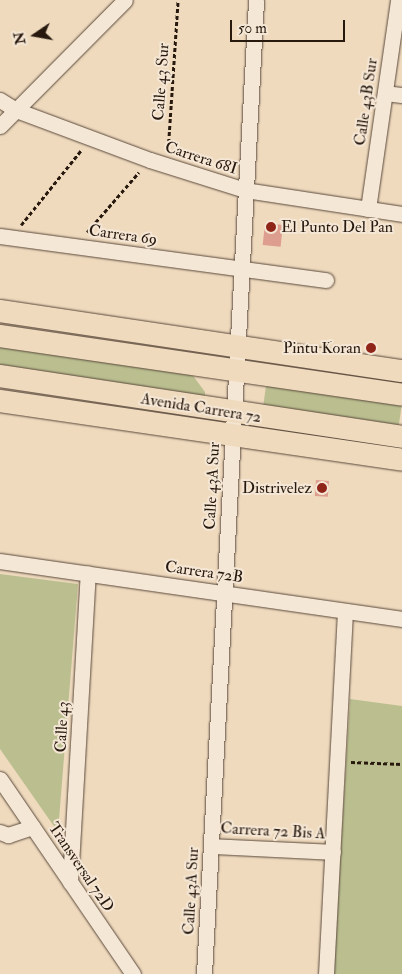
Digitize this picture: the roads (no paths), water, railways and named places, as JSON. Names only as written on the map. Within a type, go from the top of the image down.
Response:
[{"type":"highway","points":[[0,311],[237,348],[402,371]]},
{"type":"highway","points":[[0,324],[63,320]]},
{"type":"highway","points":[[0,336],[402,395]]},
{"type":"highway","points":[[0,378],[75,412]]},
{"type":"highway","name":"Avenida Carrera 72","points":[[0,378],[402,460]]},
{"type":"highway","name":"Avenida Carrera 72","points":[[0,401],[75,412],[402,437]]},
{"type":"street","points":[[0,126],[125,0]]},
{"type":"street","name":"Calle 43A Sur","points":[[204,974],[256,0]]},
{"type":"street","name":"Calle 43B Sur","points":[[368,209],[398,0]]},
{"type":"street","points":[[385,93],[402,95]]},
{"type":"street","name":"Carrera 68I","points":[[0,100],[16,110],[166,166],[245,190],[402,214]]},
{"type":"street","name":"Carrera 69","points":[[5,237],[326,280]]},
{"type":"street","name":"Carrera 72B","points":[[0,561],[402,619]]},
{"type":"street","name":"Calle 43","points":[[70,882],[88,574]]},
{"type":"street","points":[[326,974],[345,611]]},
{"type":"street","name":"Transversal 72D","points":[[0,779],[133,974]]},
{"type":"street","points":[[0,832],[8,835],[32,827]]},
{"type":"street","name":"Carrera 72 Bis A","points":[[211,846],[333,852]]},
{"type":"place","name":"El Punto Del Pan","points":[[271,227]]},
{"type":"place","name":"Pintu Koran","points":[[371,348]]},
{"type":"place","name":"Distrivelez","points":[[322,488]]}]
